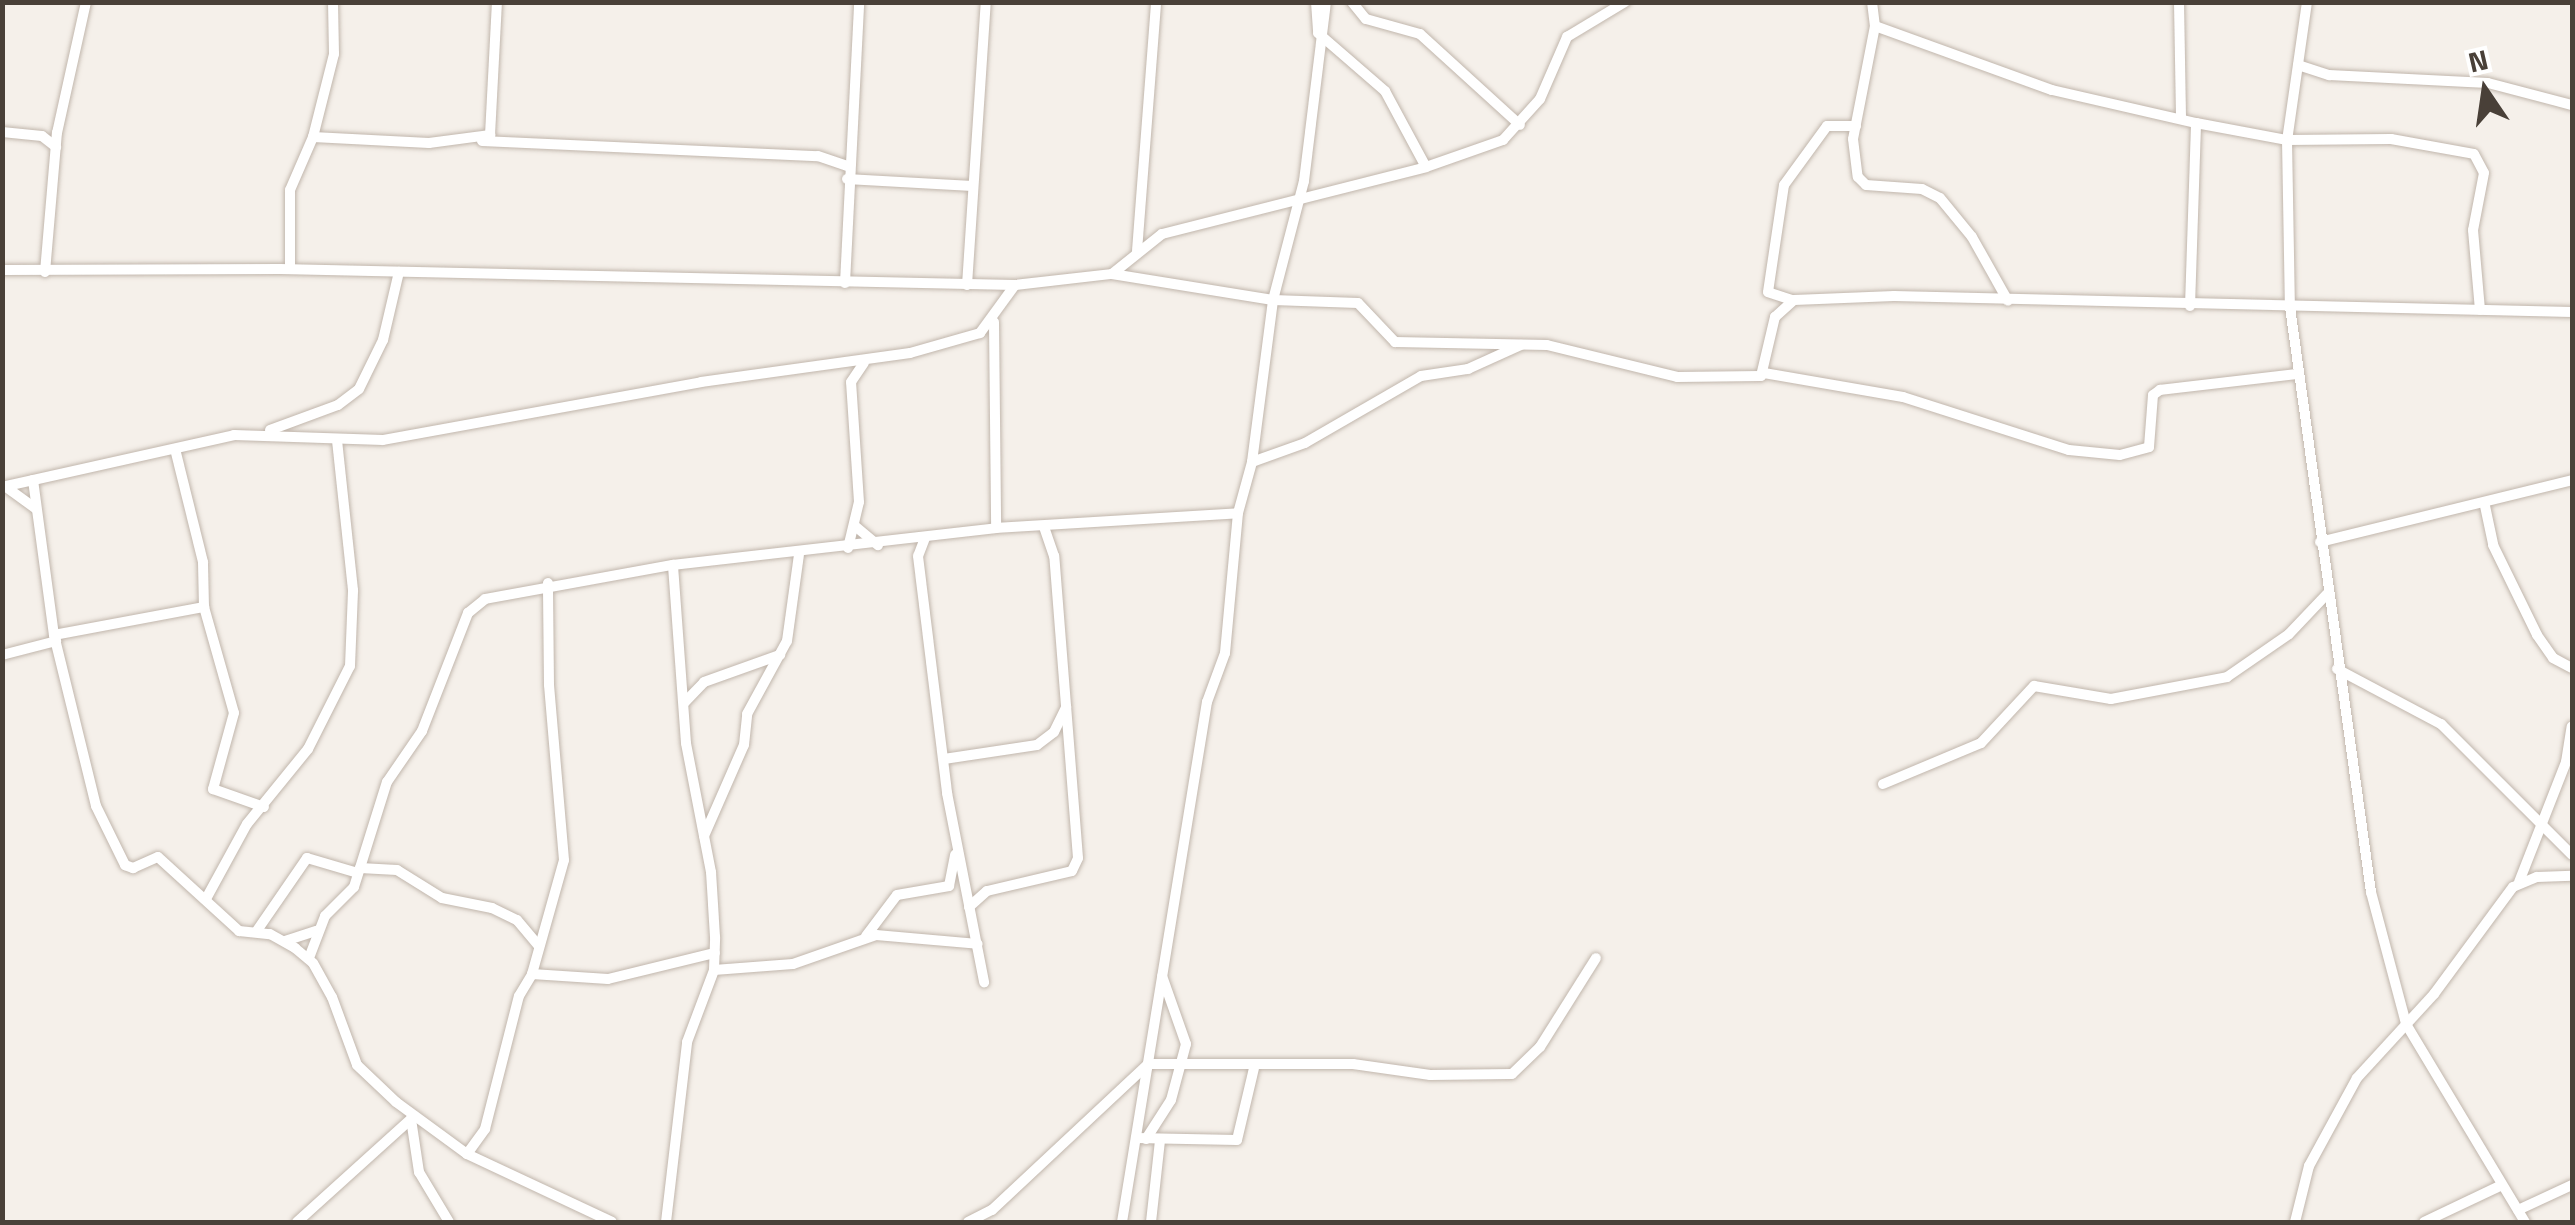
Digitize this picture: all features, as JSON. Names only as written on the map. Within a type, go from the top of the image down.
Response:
[{"type":"street","points":[[45,272],[56,147],[86,2]]},
{"type":"street","points":[[290,269],[290,190],[313,136],[334,54],[333,2]]},
{"type":"street","points":[[482,141],[494,128],[497,2]]},
{"type":"street","points":[[845,283],[858,2]]},
{"type":"street","points":[[967,285],[986,2]]},
{"type":"street","points":[[1137,252],[1156,2]]},
{"type":"street","points":[[1316,2],[1318,33],[1385,91],[1426,166]]},
{"type":"street","points":[[1122,1222],[1141,1138],[1148,1064],[1207,702],[1225,653],[1238,513],[1252,462],[1273,300],[1299,194],[1318,33],[1326,2]]},
{"type":"street","points":[[1352,2],[1366,18],[1420,34],[1520,125]]},
{"type":"street","points":[[1112,274],[1162,234],[1299,194],[1426,166],[1485,148],[1520,125],[1540,99],[1568,38],[1625,2]]},
{"type":"street","points":[[1872,2],[1875,26],[1853,151],[1861,182],[1922,189],[1940,198],[1972,237],[2008,301]]},
{"type":"street","points":[[2179,2],[2181,120]]},
{"type":"street","points":[[2307,2],[2287,140],[2290,307],[2296,374],[2371,892],[2406,1024],[2525,1222]]},
{"type":"street","points":[[1875,26],[2052,90],[2181,120],[2287,140],[2391,138],[2474,154],[2484,173],[2473,230],[2480,310]]},
{"type":"street","points":[[2298,65],[2346,77],[2470,80],[2572,105]]},
{"type":"street","points":[[32,134],[61,117]]},
{"type":"street","points":[[2190,306],[2196,123]]},
{"type":"street","points":[[1856,126],[1827,126],[1784,185],[1768,292],[1794,300],[1894,296],[2190,306],[2572,312]]},
{"type":"street","points":[[2,132],[32,134],[56,147]]},
{"type":"street","points":[[313,136],[831,157],[848,166]]},
{"type":"street","points":[[847,179],[972,186]]},
{"type":"street","points":[[2,270],[290,269],[1016,286],[1112,274],[1273,300],[1358,303],[1395,342],[1522,344],[1596,352],[1656,376],[1764,372],[1886,393],[1986,419],[2069,450],[2120,455],[2149,447],[2151,402],[2160,390],[2296,374]]},
{"type":"street","points":[[4,487],[264,432],[338,405],[359,389],[383,340],[398,272]]},
{"type":"street","points":[[996,528],[994,322],[1016,286]]},
{"type":"street","points":[[1764,372],[1775,317],[1794,300]]},
{"type":"street","points":[[264,432],[337,441],[383,440],[702,382],[865,362],[950,344],[994,322]]},
{"type":"street","points":[[1252,462],[1304,443],[1421,376],[1468,369],[1522,344]]},
{"type":"street","points":[[848,548],[855,526],[860,462],[851,382],[865,362]]},
{"type":"street","points":[[207,896],[219,865],[308,749],[352,657],[353,590],[337,441]]},
{"type":"street","points":[[175,449],[203,562],[204,607],[234,713],[213,789],[264,807]]},
{"type":"street","points":[[33,480],[55,638],[96,806],[113,846],[130,868],[158,857],[207,896],[239,931],[285,941],[309,958],[357,1065],[410,1116],[468,1154],[612,1222]]},
{"type":"street","points":[[2320,542],[2485,506],[2572,480]]},
{"type":"street","points":[[4,487],[24,494],[38,511]]},
{"type":"street","points":[[2485,506],[2492,546],[2538,634],[2553,658],[2572,668]]},
{"type":"street","points":[[285,941],[316,931],[344,902],[359,870],[387,782],[422,731],[468,614],[485,599],[548,583],[673,565],[800,555],[996,528],[1238,513]]},
{"type":"street","points":[[855,526],[878,545]]},
{"type":"street","points":[[969,907],[987,891],[1076,867],[1080,838],[1054,556],[1044,527]]},
{"type":"street","points":[[925,538],[918,556],[956,850],[984,982]]},
{"type":"street","points":[[905,541],[918,556]]},
{"type":"street","points":[[704,837],[744,745],[748,714],[780,655],[800,555]]},
{"type":"street","points":[[666,1222],[690,1023],[714,970],[715,953],[704,837],[684,704],[673,565]]},
{"type":"street","points":[[482,1161],[482,1138],[519,996],[532,974],[564,846],[549,685],[548,583]]},
{"type":"street","points":[[1883,784],[1980,743],[2034,686],[2111,699],[2228,677],[2289,634],[2327,594]]},
{"type":"street","points":[[2,655],[55,638],[204,607]]},
{"type":"street","points":[[684,704],[704,682],[780,655]]},
{"type":"street","points":[[2338,670],[2441,724],[2572,855]]},
{"type":"street","points":[[944,759],[1037,745],[1058,725],[1067,703]]},
{"type":"street","points":[[2296,1222],[2309,1166],[2338,1108],[2519,882],[2544,823],[2572,726]]},
{"type":"street","points":[[865,937],[897,895],[948,887],[956,850]]},
{"type":"street","points":[[256,932],[283,884],[307,858],[359,870],[397,870],[442,898],[492,908],[516,920],[538,946]]},
{"type":"street","points":[[2519,882],[2572,876]]},
{"type":"street","points":[[309,958],[316,931]]},
{"type":"street","points":[[714,970],[793,964],[865,937],[978,944]]},
{"type":"street","points":[[532,974],[608,979],[715,953]]},
{"type":"street","points":[[968,1222],[992,1210],[1148,1064],[1183,1061],[1512,1074],[1549,1034],[1596,958]]},
{"type":"street","points":[[1141,1138],[1171,1100],[1183,1061],[1186,1035],[1162,975]]},
{"type":"street","points":[[1141,1138],[1237,1140],[1255,1064]]},
{"type":"street","points":[[297,1222],[410,1116]]},
{"type":"street","points":[[410,1116],[419,1172],[449,1222]]},
{"type":"street","points":[[468,1154],[482,1138]]},
{"type":"street","points":[[1152,1222],[1160,1140]]},
{"type":"street","points":[[2424,1222],[2502,1185]]},
{"type":"street","points":[[2518,1210],[2572,1185]]}]
